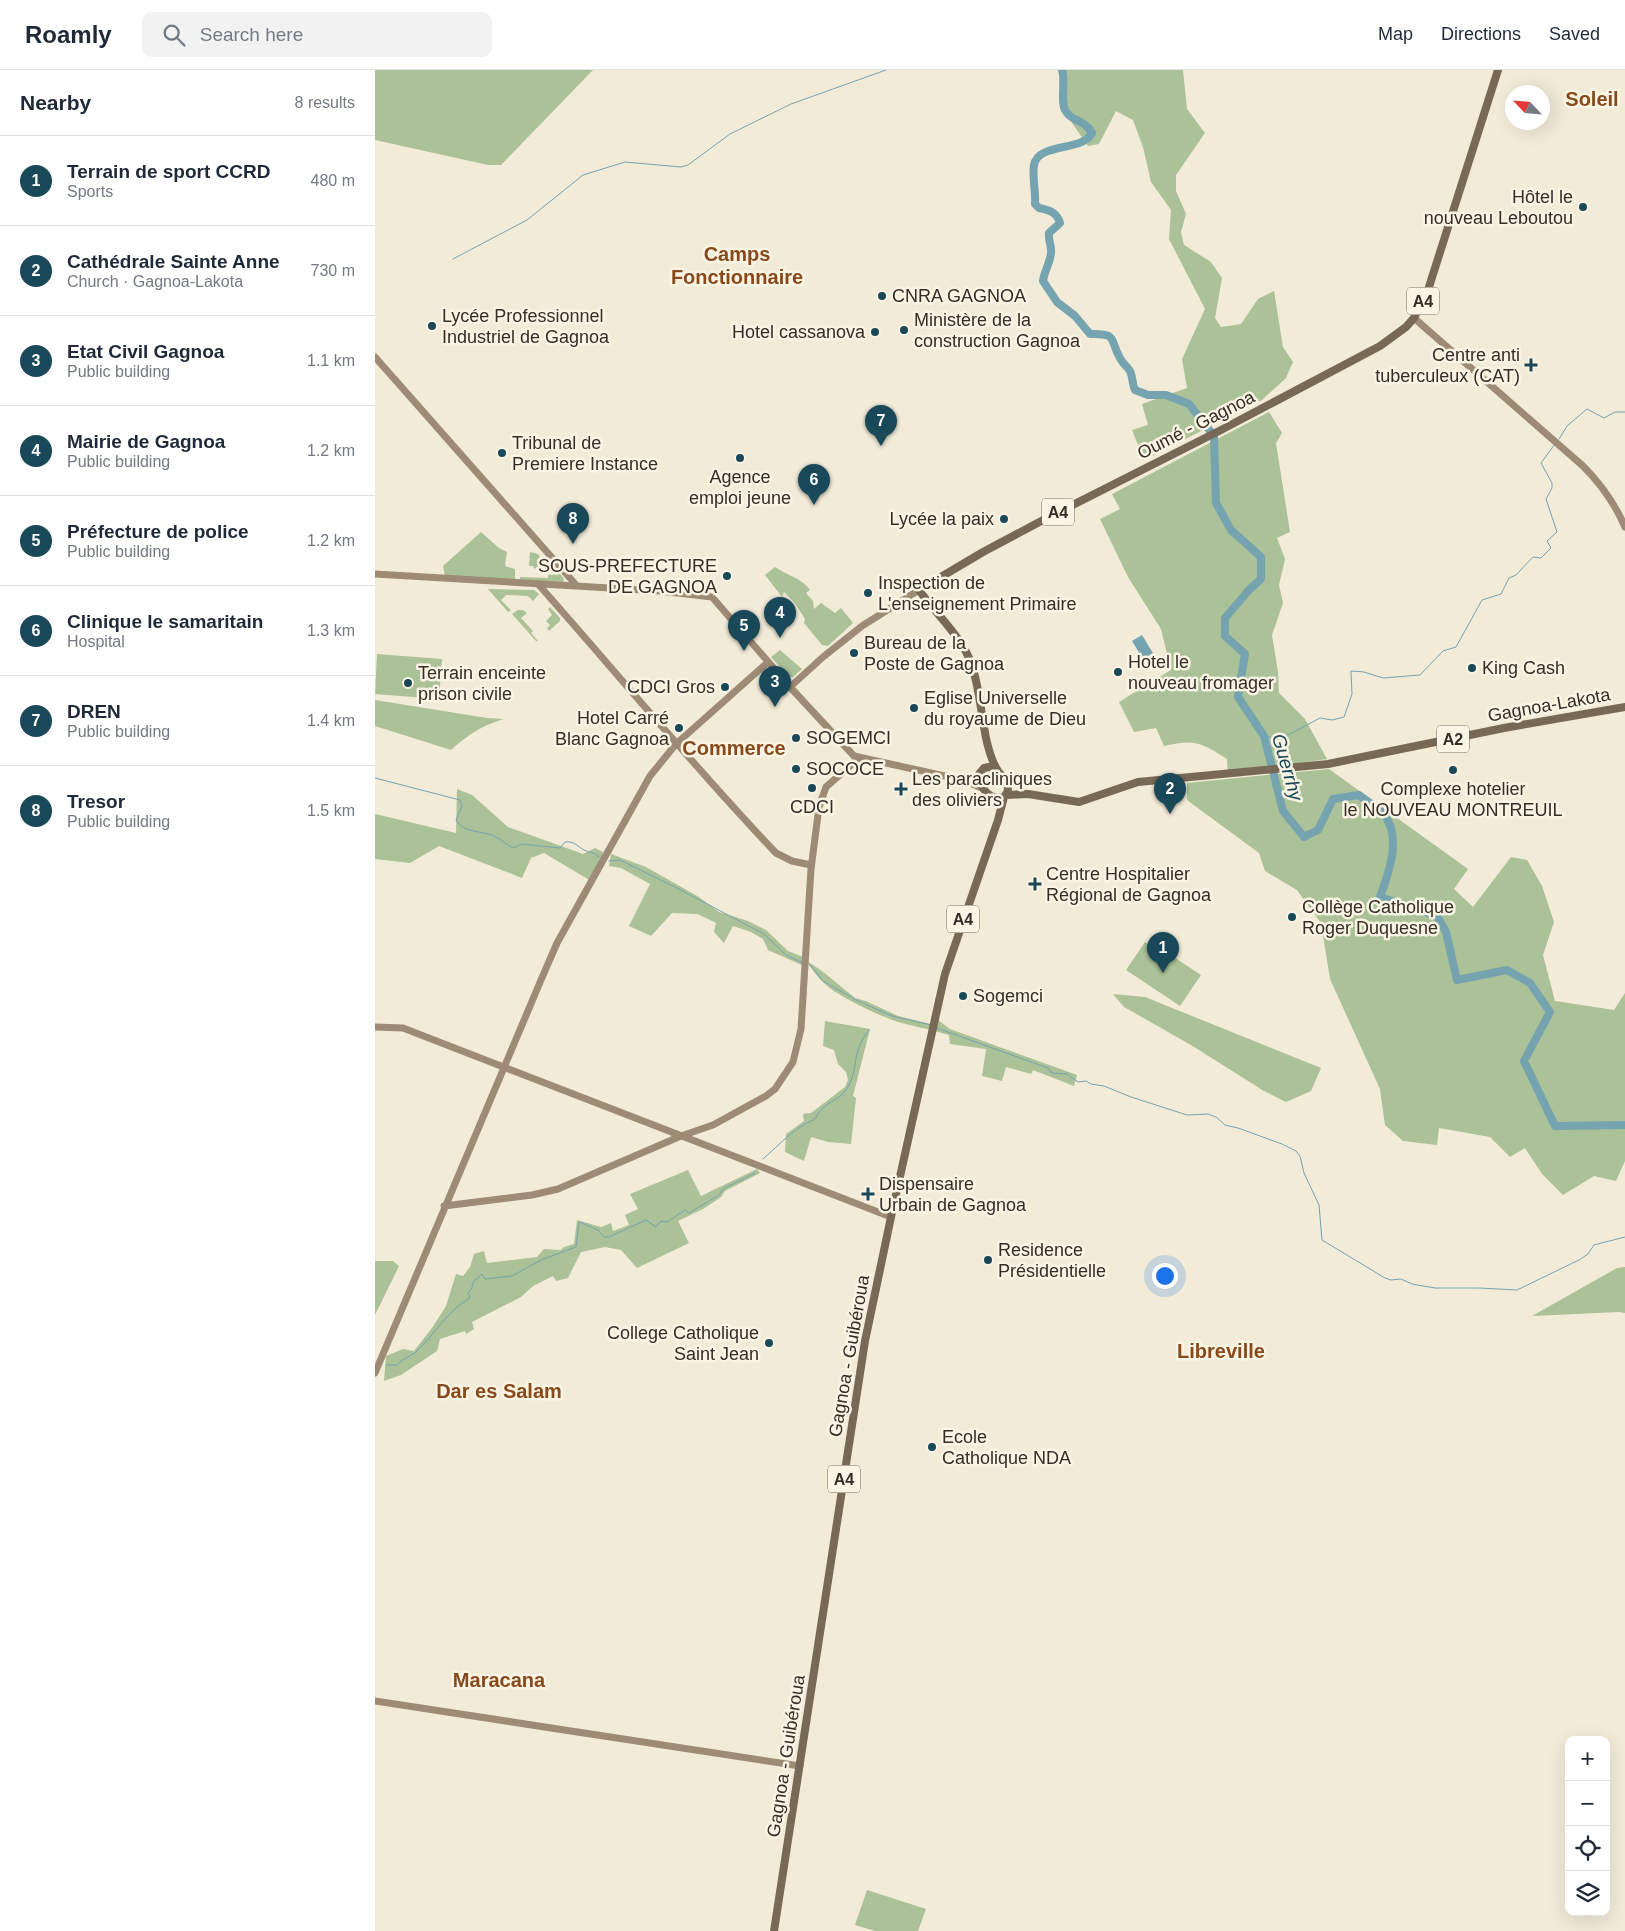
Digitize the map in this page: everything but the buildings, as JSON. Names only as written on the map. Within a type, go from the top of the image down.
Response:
[{"type":"main road","name":"Oumé - Gagnoa","points":[[919,590],[983,552],[1380,346],[1406,327],[1414,318],[1428,290],[1498,70]]},
{"type":"main road","points":[[919,590],[970,660],[982,708],[990,756],[1008,786],[1005,796],[998,798],[989,796]]},
{"type":"main road","name":"Gagnoa-Lakota","points":[[1005,796],[1023,793],[1079,802],[1137,782],[1328,764],[1504,728],[1625,707]]},
{"type":"main road","points":[[990,756],[981,771],[984,789],[998,818]]},
{"type":"main road","points":[[981,771],[991,768],[1001,774]]},
{"type":"main road","name":"Gagnoa-Lakota","points":[[1001,774],[1019,789],[1036,795]]},
{"type":"main road","name":"Gagnoa - Guibéroua","points":[[775,1931],[860,1370],[891,1216],[934,1021],[955,941],[1005,796]]},
{"type":"street","points":[[1414,318],[1583,466],[1614,505],[1625,527]]},
{"type":"street","points":[[375,357],[577,586]]},
{"type":"street","points":[[375,574],[661,591],[713,597],[768,662],[854,756],[963,780],[984,789]]},
{"type":"street","points":[[538,584],[650,711],[676,744],[776,852],[792,861],[811,865]]},
{"type":"street","points":[[790,686],[868,621],[919,590]]},
{"type":"street","points":[[375,1373],[444,1206],[557,943],[650,776],[676,744],[768,662]]},
{"type":"street","points":[[444,1206],[546,1192],[681,1136],[713,1125],[766,1096],[775,1089],[785,1077],[793,1062],[801,1030],[811,865],[816,821],[826,787],[859,758]]},
{"type":"street","points":[[963,780],[981,771]]},
{"type":"street","points":[[375,1027],[403,1028],[891,1216]]},
{"type":"street","points":[[375,1700],[800,1766]]},
{"type":"green space","points":[[375,70],[593,70],[501,165],[488,165],[375,140]]},
{"type":"green space","points":[[1058,70],[1183,70],[1187,109],[1205,133],[1176,175],[1176,191],[1186,214],[1181,232],[1184,245],[1211,262],[1222,278],[1215,318],[1221,327],[1241,324],[1258,299],[1274,291],[1283,347],[1293,362],[1286,378],[1262,400],[1144,460],[1132,430],[1148,425],[1142,404],[1187,388],[1182,359],[1205,309],[1169,239],[1171,210],[1151,182],[1143,147],[1133,120],[1116,111],[1099,144],[1088,146],[1061,107],[1062,80]]},
{"type":"green space","points":[[1269,412],[1282,433],[1276,443],[1290,532],[1277,538],[1285,559],[1279,585],[1283,603],[1272,635],[1278,672],[1279,693],[1305,719],[1327,759],[1228,773],[1227,759],[1210,749],[1190,743],[1164,746],[1156,728],[1134,732],[1119,702],[1171,670],[1161,629],[1128,577],[1100,519],[1120,509],[1112,494]]},
{"type":"green space","points":[[481,532],[499,548],[507,552],[505,566],[515,569],[515,580],[445,576],[443,566]]},
{"type":"green space","points":[[530,552],[538,554],[541,559],[546,559],[557,571],[549,570],[548,567],[537,567],[535,569],[533,566],[529,566]]},
{"type":"green space","points":[[775,567],[807,586],[810,590],[806,593],[813,601],[814,609],[821,603],[835,613],[841,608],[853,623],[828,646],[822,645],[804,623],[805,619],[795,603],[784,592],[782,597],[765,575]]},
{"type":"green space","points":[[560,574],[564,579],[563,582],[520,580],[520,577],[548,578],[548,575]]},
{"type":"green space","points":[[488,589],[534,590],[539,594],[533,601],[528,596],[506,595],[501,600],[511,610],[508,612]]},
{"type":"green space","points":[[550,607],[560,618],[560,621],[549,631],[547,628],[550,625],[546,621],[552,615],[548,609]]},
{"type":"green space","points":[[518,610],[523,610],[527,613],[521,618],[533,631],[531,633],[538,641],[512,614]]},
{"type":"green space","points":[[780,650],[802,669],[793,677],[789,677],[771,657]]},
{"type":"green space","name":"Terrain enceinte prison civile","points":[[377,654],[442,659],[439,699],[375,694]]},
{"type":"green space","points":[[375,700],[504,719],[476,731],[451,750],[375,726]]},
{"type":"green space","points":[[1329,769],[1468,869],[1454,889],[1473,907],[1511,857],[1527,860],[1542,886],[1554,922],[1543,955],[1555,1001],[1614,1010],[1625,993],[1625,1161],[1616,1181],[1594,1176],[1563,1195],[1542,1174],[1525,1148],[1510,1157],[1490,1137],[1439,1128],[1437,1145],[1403,1141],[1385,1125],[1380,1089],[1330,979],[1321,923],[1297,890],[1265,871],[1259,853],[1187,800],[1187,783]]},
{"type":"green space","points":[[457,789],[472,795],[508,827],[583,854],[595,848],[603,852],[601,862],[591,881],[544,853],[531,858],[522,878],[439,846],[410,863],[375,859],[375,814],[456,833]]},
{"type":"green space","points":[[611,854],[646,867],[699,897],[719,912],[748,921],[766,930],[788,951],[803,957],[804,966],[768,950],[763,939],[751,932],[733,926],[724,943],[714,932],[716,923],[698,914],[672,913],[651,936],[629,926],[650,884],[621,868],[609,866]]},
{"type":"green space","points":[[1145,942],[1155,948],[1157,946],[1201,975],[1180,1006],[1126,970]]},
{"type":"green space","points":[[807,961],[855,998],[898,1016],[931,1024],[931,1030],[898,1022],[850,1001],[826,985],[815,974]]},
{"type":"green space","points":[[1113,994],[1145,997],[1321,1068],[1311,1091],[1286,1102],[1264,1091],[1191,1045],[1124,1007]]},
{"type":"green space","points":[[938,1020],[950,1029],[1077,1075],[1074,1086],[1033,1070],[1031,1074],[1006,1067],[1002,1081],[982,1076],[986,1049],[950,1044],[949,1035],[935,1031]]},
{"type":"green space","points":[[825,1021],[870,1029],[853,1096],[856,1098],[851,1144],[828,1142],[811,1137],[804,1161],[785,1152],[786,1134],[804,1121],[803,1114],[811,1113],[845,1087],[848,1080],[846,1072],[838,1064],[834,1050],[823,1046]]},
{"type":"green space","points":[[757,1169],[760,1173],[725,1191],[721,1197],[703,1209],[678,1221],[689,1243],[637,1268],[621,1250],[605,1247],[581,1252],[568,1278],[556,1281],[553,1276],[533,1286],[521,1297],[472,1322],[474,1329],[466,1334],[465,1331],[440,1339],[437,1351],[401,1375],[384,1381],[386,1356],[403,1349],[414,1351],[446,1306],[456,1274],[463,1276],[470,1267],[474,1254],[484,1251],[487,1263],[537,1257],[544,1249],[561,1250],[574,1244],[577,1220],[601,1227],[611,1223],[613,1231],[629,1225],[625,1215],[638,1209],[630,1194],[688,1170],[701,1196]]},
{"type":"green space","points":[[375,1261],[393,1261],[399,1266],[375,1315]]},
{"type":"green space","points":[[1625,1267],[1625,1313],[1532,1316],[1617,1268]]},
{"type":"green space","points":[[867,1890],[926,1909],[918,1931],[875,1931],[855,1925]]},
{"type":"water","points":[[1142,635],[1153,653],[1143,659],[1132,641]]},
{"type":"waterway","points":[[453,259],[527,220],[583,175],[625,162],[681,167],[688,165],[730,134],[791,104],[886,70]]},
{"type":"waterway","name":"Guerrhy","points":[[1062,70],[1063,105],[1070,116],[1086,126],[1092,133],[1080,143],[1043,153],[1037,158],[1034,165],[1035,204],[1039,208],[1055,214],[1060,223],[1049,233],[1051,253],[1043,281],[1057,302],[1075,316],[1090,334],[1105,335],[1112,339],[1121,360],[1130,371],[1135,390],[1148,395],[1166,395],[1189,404],[1214,436],[1216,503],[1231,530],[1261,557],[1261,579],[1225,618],[1225,636],[1245,654],[1238,697],[1264,736],[1283,811],[1304,837],[1318,830],[1333,799],[1359,795],[1381,811],[1389,823],[1393,844],[1390,866],[1380,897],[1437,916],[1446,932],[1457,980],[1507,970],[1530,983],[1550,1012],[1524,1061],[1555,1126],[1625,1125]]},
{"type":"waterway","points":[[1559,439],[1567,426],[1587,409],[1604,418],[1615,412],[1625,412]]},
{"type":"waterway","points":[[1264,736],[1275,738],[1288,735],[1320,718],[1332,720],[1344,717],[1352,694],[1351,671],[1364,672],[1383,678],[1420,675],[1443,651],[1456,647],[1482,600],[1501,594],[1509,578],[1516,575],[1533,557],[1541,558],[1551,548],[1547,541],[1557,532],[1546,499],[1552,488],[1552,483],[1541,463],[1555,444]]},
{"type":"waterway","points":[[375,778],[460,800],[462,806],[456,820],[459,824],[469,830],[496,837],[513,848],[522,844],[560,848],[565,842],[568,842],[599,857]]},
{"type":"waterway","points":[[609,861],[620,860],[675,887],[764,934],[786,955],[803,963]]},
{"type":"waterway","points":[[809,965],[823,981],[856,1000],[892,1016],[931,1025]]},
{"type":"waterway","points":[[937,1028],[1048,1068],[1052,1073],[1067,1074],[1078,1082],[1086,1081],[1091,1084],[1104,1086],[1187,1115],[1208,1114],[1216,1117],[1225,1125],[1282,1144],[1296,1151],[1300,1156],[1304,1173],[1319,1205],[1322,1240],[1391,1280],[1401,1279],[1412,1284],[1435,1288],[1517,1290],[1579,1260],[1588,1254],[1594,1245],[1625,1237]]},
{"type":"waterway","points":[[763,1159],[794,1132],[815,1119],[823,1108],[845,1092],[851,1080],[857,1052],[869,1030]]},
{"type":"waterway","points":[[386,1365],[397,1365],[416,1352],[448,1316],[470,1298],[468,1293],[472,1288],[473,1282],[482,1274],[485,1279],[512,1276],[541,1260],[576,1247],[579,1222],[598,1230],[604,1237],[609,1237],[646,1220],[656,1227],[661,1221],[667,1222],[685,1210],[689,1213],[719,1195],[723,1189],[755,1173]]},
{"type":"place","name":"Hôtel le nouveau Leboutou","points":[[1583,207]]},
{"type":"place","name":"CNRA GAGNOA","points":[[882,296]]},
{"type":"place","name":"Lycée Professionnel Industriel de Gagnoa","points":[[432,326]]},
{"type":"place","name":"Ministère de la construction Gagnoa","points":[[904,330]]},
{"type":"place","name":"Hotel cassanova","points":[[875,332]]},
{"type":"place","name":"Centre anti tuberculeux (CAT)","points":[[1531,365]]},
{"type":"place","name":"DREN","points":[[881,446]]},
{"type":"place","name":"Tribunal de Premiere Instance","points":[[502,453]]},
{"type":"place","name":"Agence emploi jeune","points":[[740,458]]},
{"type":"place","name":"Clinique le samaritain","points":[[814,505]]},
{"type":"place","name":"Lycée la paix","points":[[1004,519]]},
{"type":"place","name":"Tresor","points":[[573,544]]},
{"type":"place","name":"SOUS-PREFECTURE DE GAGNOA","points":[[727,576]]},
{"type":"place","name":"Inspection de L'enseignement Primaire","points":[[868,593]]},
{"type":"place","name":"Mairie de Gagnoa","points":[[780,638]]},
{"type":"place","name":"Préfecture de police","points":[[744,651]]},
{"type":"place","name":"Bureau de la Poste de Gagnoa","points":[[854,653]]},
{"type":"place","name":"King Cash","points":[[1472,668]]},
{"type":"place","name":"Hotel le nouveau fromager","points":[[1118,672]]},
{"type":"place","name":"Terrain enceinte prison civile","points":[[408,683]]},
{"type":"place","name":"CDCI Gros","points":[[725,687]]},
{"type":"place","name":"Etat Civil Gagnoa","points":[[775,707]]},
{"type":"place","name":"Eglise Universelle du royaume de Dieu","points":[[914,708]]},
{"type":"place","name":"Hotel Carré Blanc Gagnoa","points":[[679,728]]},
{"type":"place","name":"SOGEMCI","points":[[796,738]]},
{"type":"place","name":"SOCOCE","points":[[796,769]]},
{"type":"place","name":"Complexe hotelier le NOUVEAU MONTREUIL","points":[[1453,770]]},
{"type":"place","name":"CDCI","points":[[812,788]]},
{"type":"place","name":"Les paracliniques des oliviers","points":[[901,789]]},
{"type":"place","name":"Cathédrale Sainte Anne","points":[[1170,814]]},
{"type":"place","name":"Centre Hospitalier Régional de Gagnoa","points":[[1035,884]]},
{"type":"place","name":"Collège Catholique Roger Duquesne","points":[[1292,917]]},
{"type":"place","name":"Terrain de sport CCRD","points":[[1163,973]]},
{"type":"place","name":"Sogemci","points":[[963,996]]},
{"type":"place","name":"Dispensaire Urbain de Gagnoa","points":[[868,1194]]},
{"type":"place","name":"Residence Présidentielle","points":[[988,1260]]},
{"type":"place","name":"College Catholique Saint Jean","points":[[769,1343]]},
{"type":"place","name":"Ecole Catholique NDA","points":[[932,1447]]},
{"type":"district","name":"Soleil","points":[[1592,99]]},
{"type":"district","name":"Camps Fonctionnaire","points":[[737,266]]},
{"type":"district","name":"Commerce","points":[[734,748]]},
{"type":"district","name":"Libreville","points":[[1221,1351]]},
{"type":"district","name":"Dar es Salam","points":[[499,1391]]},
{"type":"district","name":"Maracana","points":[[499,1680]]}]
